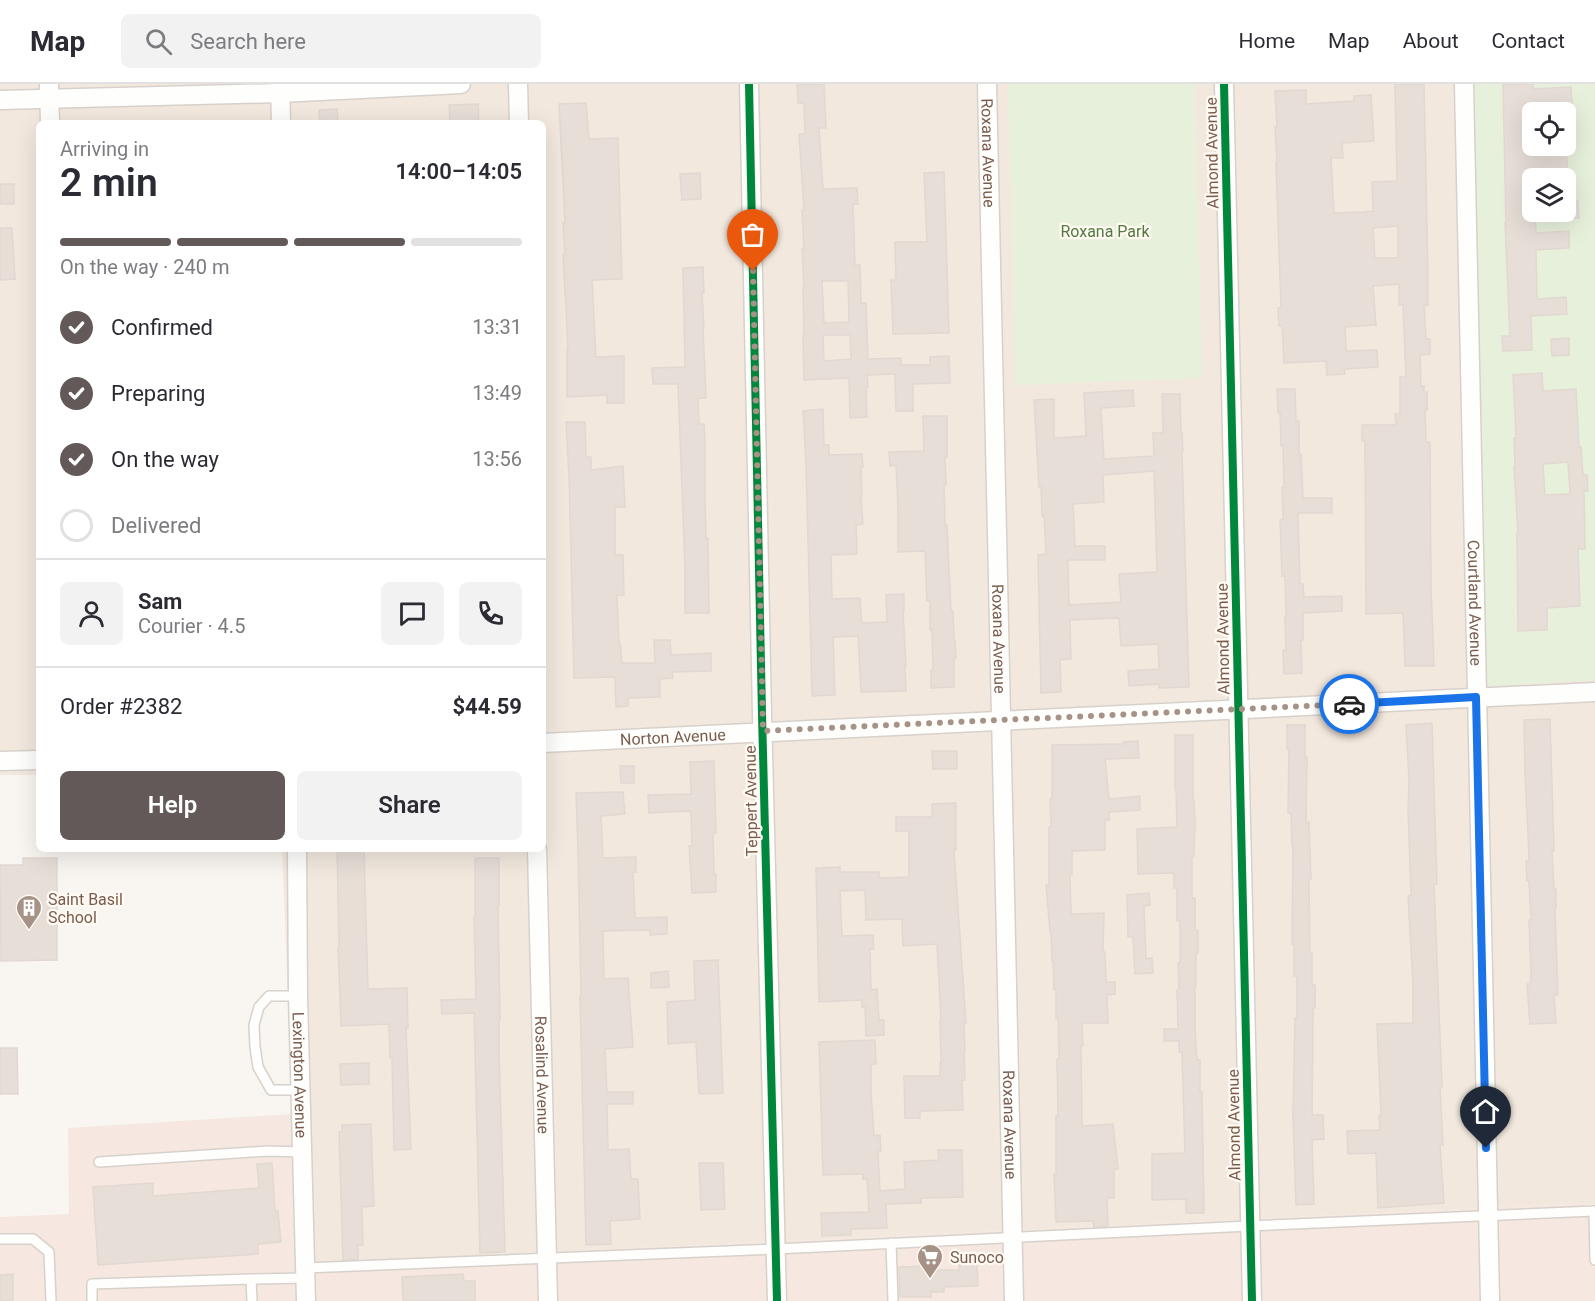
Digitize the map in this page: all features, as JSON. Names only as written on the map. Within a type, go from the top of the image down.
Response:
[{"type":"street","points":[[0,100],[49,92],[460,84]]},
{"type":"street","points":[[518,84],[519,120]]},
{"type":"street","name":"Teppert Avenue","points":[[749,84],[777,1301]]},
{"type":"street","name":"Roxana Avenue","points":[[987,84],[1014,1301]]},
{"type":"street","name":"Almond Avenue","points":[[1224,84],[1252,1301]]},
{"type":"street","name":"Courtland Avenue","points":[[1464,84],[1490,1301]]},
{"type":"street","points":[[280,88],[281,120]]},
{"type":"street","points":[[49,92],[50,120]]},
{"type":"street","name":"Norton Avenue","points":[[546,742],[1595,692]]},
{"type":"street","points":[[0,761],[36,760]]},
{"type":"street","name":"Lexington Avenue","points":[[297,852],[298,996],[306,1301]]},
{"type":"street","name":"Rosalind Avenue","points":[[537,852],[548,1301]]},
{"type":"lane","points":[[298,996],[269,996],[259,1007],[254,1025],[258,1067],[272,1090],[302,1090]]},
{"type":"lane","points":[[99,1162],[268,1151],[303,1152]]},
{"type":"lane","points":[[92,1301],[92,1284],[251,1279],[305,1273],[546,1258],[1594,1211],[1595,1260]]},
{"type":"lane","points":[[0,1239],[33,1239],[49,1252],[51,1301]]},
{"type":"lane","points":[[891,1243],[893,1301]]},
{"type":"lane","points":[[251,1279],[252,1301]]},
{"type":"shaded area","points":[[0,84],[1595,84],[1595,1203],[299,1264],[282,852],[546,852],[546,120],[36,120],[36,775],[0,775]]},
{"type":"shaded area","points":[[292,1114],[299,1264],[1595,1203],[1595,1301],[0,1301],[0,1217],[69,1214],[68,1128]]},
{"type":"green space","name":"Roxana Park","points":[[1008,84],[1195,84],[1202,378],[1015,385]]},
{"type":"green space","points":[[1474,84],[1595,84],[1595,680],[1492,686],[1488,683]]},
{"type":"building","points":[[797,84],[824,84],[826,128],[819,128],[823,189],[857,188],[858,204],[853,204],[855,265],[860,265],[861,303],[866,303],[868,359],[901,358],[901,365],[930,365],[930,357],[949,356],[950,383],[913,384],[913,411],[896,411],[895,374],[867,375],[867,417],[850,418],[849,378],[804,380],[802,210],[804,210],[799,134],[805,134],[804,103],[798,103]],"holes":[[[822,281],[848,281],[849,322],[824,323]],[[823,335],[850,335],[851,359],[824,361]]]},
{"type":"building","points":[[1395,84],[1424,84],[1428,305],[1424,305],[1426,339],[1430,339],[1430,354],[1420,355],[1421,386],[1424,386],[1424,392],[1427,392],[1426,442],[1430,442],[1434,666],[1405,666],[1403,613],[1366,614],[1365,440],[1362,441],[1362,425],[1396,425],[1395,414],[1400,414],[1400,377],[1406,377],[1403,305],[1399,305],[1399,284],[1373,286],[1376,325],[1345,327],[1346,351],[1377,350],[1378,367],[1344,369],[1345,374],[1327,375],[1326,361],[1284,363],[1282,326],[1279,326],[1278,308],[1281,307],[1275,91],[1306,90],[1306,104],[1354,101],[1354,96],[1371,95],[1374,141],[1342,143],[1343,158],[1331,158],[1334,213],[1373,211],[1372,182],[1397,181]],"holes":[[[1398,226],[1398,258],[1375,258],[1373,228]]]},
{"type":"building","points":[[1503,84],[1533,84],[1533,89],[1571,87],[1572,102],[1522,102],[1522,156],[1567,156],[1567,161],[1567,168],[1522,168],[1522,222],[1535,222],[1536,233],[1569,231],[1569,248],[1536,250],[1537,299],[1566,297],[1567,314],[1531,316],[1532,350],[1503,351],[1502,336],[1510,336]]},
{"type":"building","points":[[586,103],[589,139],[618,138],[622,279],[592,280],[596,357],[624,356],[624,403],[607,403],[607,395],[567,397],[568,348],[563,254],[565,254],[563,223],[565,223],[559,104]]},
{"type":"building","points":[[478,104],[479,120],[450,120],[449,105]]},
{"type":"building","points":[[337,109],[338,120],[320,120],[319,110]]},
{"type":"building","points":[[944,172],[949,333],[893,334],[891,280],[896,280],[895,242],[927,242],[924,173]]},
{"type":"building","points":[[700,173],[701,199],[682,200],[680,174]]},
{"type":"building","points":[[0,184],[14,184],[14,204],[0,204]]},
{"type":"building","points":[[1576,201],[1578,201],[1579,218],[1576,218]]},
{"type":"building","points":[[0,228],[12,228],[15,279],[0,280]]},
{"type":"building","points":[[703,267],[706,398],[698,398],[699,424],[704,424],[705,442],[709,613],[685,613],[678,384],[653,384],[652,368],[685,367],[683,268]]},
{"type":"building","points":[[1569,338],[1569,355],[1552,356],[1551,339]]},
{"type":"building","points":[[1542,373],[1543,391],[1576,389],[1579,447],[1581,447],[1583,475],[1587,475],[1588,491],[1584,491],[1585,549],[1578,549],[1580,606],[1547,608],[1547,630],[1518,631],[1518,532],[1514,467],[1514,438],[1516,438],[1513,375]],"holes":[[[1568,462],[1570,494],[1545,495],[1543,464]]]},
{"type":"building","points":[[1277,389],[1295,389],[1303,498],[1332,498],[1332,513],[1298,513],[1300,584],[1303,584],[1304,597],[1342,596],[1342,611],[1303,613],[1302,673],[1284,674],[1285,576],[1282,576],[1280,520],[1283,520],[1283,445],[1281,446]]},
{"type":"building","points":[[1133,390],[1134,406],[1101,408],[1104,459],[1154,456],[1153,433],[1163,433],[1162,394],[1180,394],[1189,687],[1159,688],[1159,684],[1129,686],[1128,671],[1159,669],[1158,644],[1121,646],[1119,618],[1070,620],[1071,659],[1060,660],[1061,692],[1041,693],[1038,555],[1046,554],[1034,400],[1054,399],[1054,438],[1086,436],[1084,393]],"holes":[[[1154,471],[1157,572],[1119,574],[1121,602],[1069,605],[1068,560],[1105,560],[1105,546],[1075,546],[1073,504],[1104,502],[1103,475]]]},
{"type":"building","points":[[823,409],[824,445],[829,445],[829,455],[862,454],[863,467],[861,467],[861,495],[863,524],[856,525],[857,554],[831,555],[832,599],[860,598],[862,623],[887,622],[886,595],[904,594],[906,691],[861,692],[858,636],[833,637],[835,695],[812,696],[803,411]]},
{"type":"building","points":[[923,416],[947,416],[945,525],[947,525],[951,611],[953,611],[956,658],[954,658],[954,687],[931,688],[932,629],[930,630],[930,601],[927,601],[925,551],[898,552],[896,465],[890,466],[889,452],[924,451]]},
{"type":"building","points":[[566,422],[585,422],[586,457],[591,457],[591,470],[623,466],[625,507],[615,507],[615,555],[623,555],[624,595],[617,595],[622,663],[655,663],[654,640],[670,640],[671,655],[711,653],[711,671],[672,672],[673,678],[660,679],[660,697],[628,698],[628,706],[616,707],[615,677],[574,678]]},
{"type":"building","points":[[1550,719],[1554,851],[1552,851],[1554,889],[1556,889],[1558,995],[1554,995],[1556,1023],[1530,1024],[1527,984],[1530,984],[1531,977],[1529,920],[1531,920],[1526,861],[1529,861],[1524,720]]},
{"type":"building","points":[[1432,723],[1437,884],[1434,884],[1442,1087],[1440,1087],[1443,1145],[1440,1145],[1444,1203],[1378,1208],[1376,1153],[1348,1154],[1347,1131],[1380,1130],[1377,1024],[1413,1023],[1408,896],[1411,896],[1406,725]]},
{"type":"building","points":[[1287,725],[1305,725],[1306,823],[1309,822],[1311,879],[1309,879],[1310,953],[1312,953],[1312,985],[1315,985],[1312,1115],[1323,1115],[1324,1139],[1312,1140],[1314,1204],[1296,1205],[1293,1116],[1297,976],[1294,976],[1294,944],[1292,944],[1293,846],[1291,813],[1288,813]]},
{"type":"building","points":[[1175,735],[1193,735],[1195,823],[1192,898],[1195,898],[1195,930],[1198,930],[1195,1028],[1197,1060],[1200,1060],[1200,1092],[1202,1092],[1204,1213],[1186,1213],[1186,1199],[1152,1200],[1152,1154],[1185,1153],[1182,1052],[1179,1052],[1179,1041],[1164,1041],[1164,1029],[1178,1029],[1180,921],[1177,921],[1177,888],[1174,888],[1174,873],[1138,874],[1137,829],[1177,827]]},
{"type":"building","points":[[1138,741],[1139,758],[1105,759],[1109,799],[1140,796],[1140,810],[1109,812],[1109,820],[1105,820],[1105,850],[1072,851],[1071,914],[1104,913],[1103,952],[1105,952],[1106,982],[1115,982],[1115,994],[1107,995],[1108,1023],[1082,1023],[1082,1126],[1113,1124],[1118,1169],[1114,1169],[1114,1198],[1107,1198],[1108,1226],[1094,1227],[1093,1221],[1056,1222],[1054,1174],[1056,1174],[1056,1116],[1058,1116],[1058,1018],[1056,1018],[1056,990],[1054,990],[1046,885],[1049,885],[1052,745],[1123,744],[1123,742]]},
{"type":"building","points":[[932,751],[957,751],[957,769],[933,769]]},
{"type":"building","points":[[714,761],[716,833],[713,833],[716,892],[692,893],[689,846],[692,846],[691,811],[649,813],[648,795],[691,794],[690,762]]},
{"type":"building","points":[[620,766],[634,766],[634,783],[621,783]]},
{"type":"building","points":[[623,792],[625,814],[601,816],[603,858],[636,857],[636,872],[633,872],[635,918],[667,917],[667,934],[650,935],[650,930],[603,931],[604,979],[628,978],[633,1047],[605,1049],[607,1092],[633,1092],[633,1104],[607,1104],[608,1150],[629,1149],[631,1179],[638,1179],[640,1219],[610,1221],[611,1244],[586,1245],[576,793]]},
{"type":"building","points":[[956,803],[956,850],[954,850],[966,1023],[964,1023],[965,1080],[962,1080],[963,1110],[920,1111],[920,1118],[905,1118],[904,1076],[940,1076],[941,1021],[937,944],[903,946],[902,919],[866,920],[865,890],[840,891],[842,936],[873,935],[874,949],[870,949],[871,990],[877,989],[879,1020],[884,1020],[884,1035],[866,1036],[865,1007],[862,1007],[862,1000],[819,1002],[816,868],[840,867],[840,872],[879,872],[879,878],[909,877],[909,831],[896,831],[896,817],[932,817],[932,804]]},
{"type":"building","points":[[337,852],[364,852],[368,989],[407,988],[408,1028],[406,1028],[411,1149],[394,1150],[389,1024],[341,1026]]},
{"type":"building","name":"Saint Basil School","points":[[23,858],[57,858],[57,960],[1,961],[0,865],[23,865]]},
{"type":"building","points":[[475,858],[499,858],[499,1050],[505,1252],[480,1253],[474,1013],[442,1014],[441,1000],[476,999]]},
{"type":"building","points":[[1149,893],[1150,905],[1144,906],[1146,959],[1152,958],[1153,973],[1135,974],[1133,937],[1128,937],[1127,895]]},
{"type":"building","points":[[718,960],[723,1093],[699,1094],[696,1042],[668,1044],[667,1002],[695,1000],[694,961]]},
{"type":"building","points":[[668,971],[669,987],[651,988],[651,973]]},
{"type":"building","points":[[875,1040],[876,1064],[871,1064],[871,1093],[874,1136],[880,1135],[881,1151],[878,1151],[880,1191],[905,1189],[904,1162],[939,1160],[938,1150],[962,1150],[963,1197],[921,1198],[921,1203],[886,1204],[887,1228],[851,1229],[851,1235],[822,1236],[821,1213],[869,1212],[867,1179],[863,1179],[863,1174],[823,1175],[819,1042]]},
{"type":"building","points":[[0,1048],[17,1048],[18,1094],[0,1094]]},
{"type":"building","points":[[369,1063],[369,1084],[341,1085],[340,1064]]},
{"type":"building","points":[[371,1124],[374,1206],[362,1207],[363,1245],[358,1245],[358,1259],[343,1260],[339,1132],[342,1132],[342,1125]]},
{"type":"building","points":[[272,1163],[275,1211],[278,1211],[281,1242],[258,1244],[258,1254],[98,1265],[93,1187],[153,1183],[153,1196],[259,1188],[257,1164]]},
{"type":"building","points":[[699,1163],[723,1163],[725,1209],[701,1210]]},
{"type":"building","points":[[959,1264],[977,1264],[978,1286],[944,1287],[944,1292],[931,1292],[931,1297],[900,1297],[899,1267],[927,1266],[927,1270],[959,1270]]},
{"type":"building","points":[[13,1274],[13,1301],[0,1301],[0,1275]]},
{"type":"building","points":[[463,1274],[464,1281],[475,1281],[475,1301],[403,1301],[402,1277]]},
{"type":"cycle path","points":[[749,84],[777,1301]]},
{"type":"cycle path","points":[[1224,84],[1252,1301]]},
{"type":"way so far","points":[[753,271],[763,731],[1349,704]]},
{"type":"place","name":"Saint Basil School","points":[[29,931]]},
{"type":"place","name":"Sunoco","points":[[930,1280]]},
{"type":"route","points":[[1349,704],[1476,697],[1486,1148]]}]
